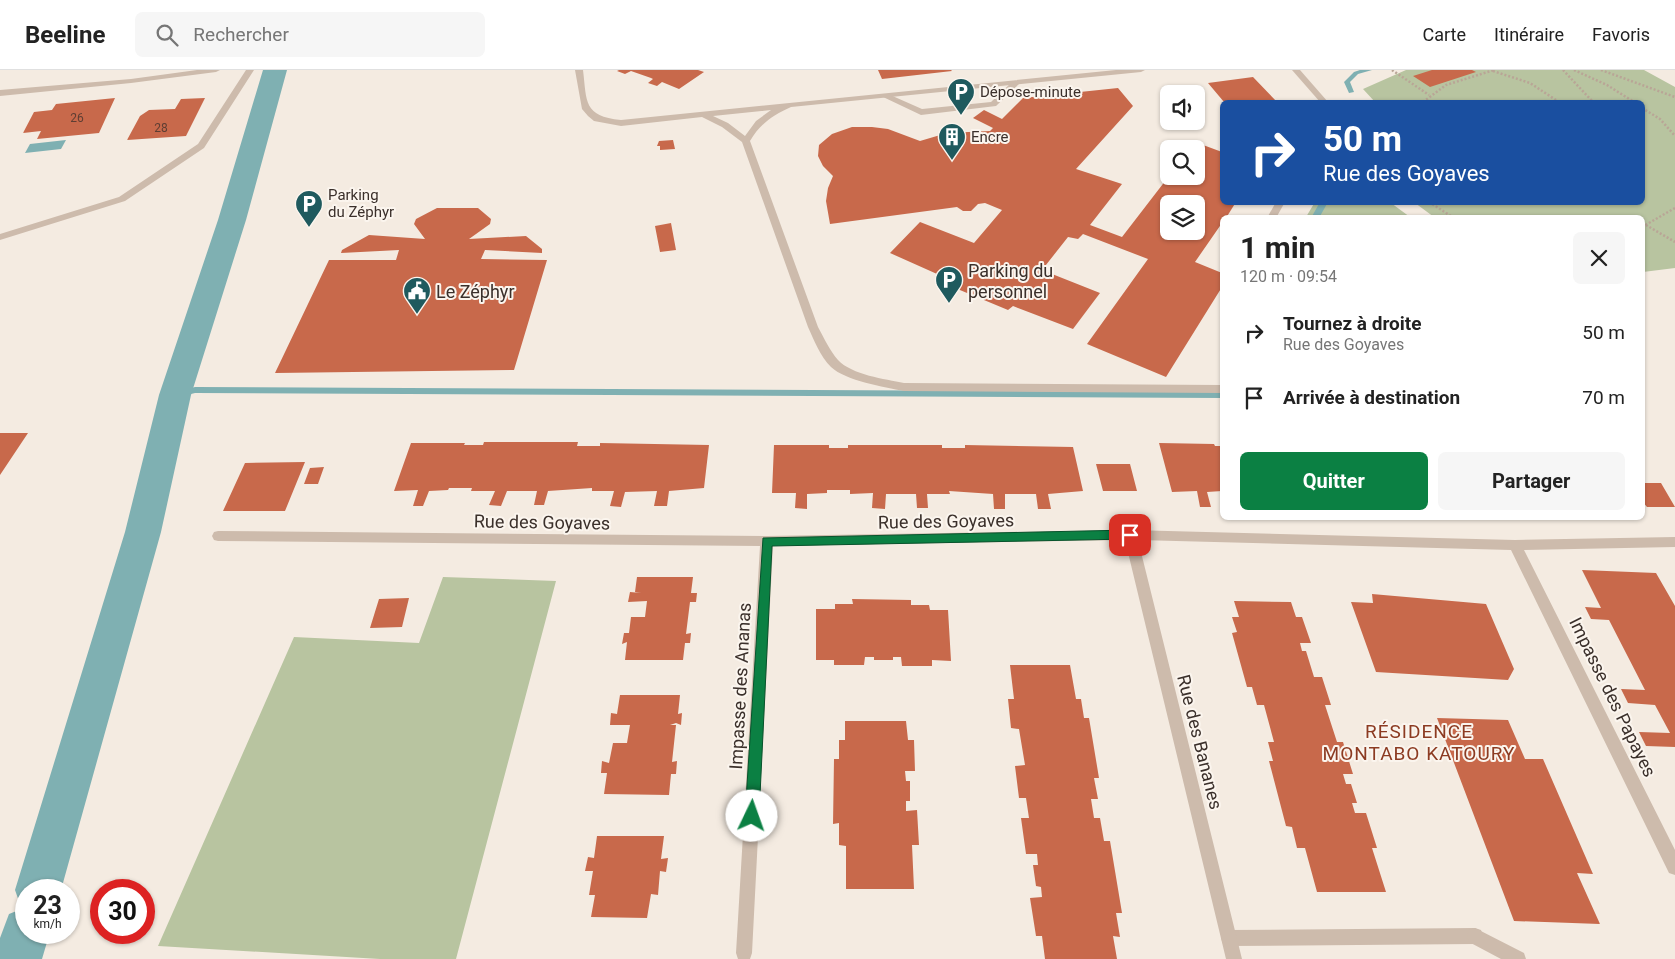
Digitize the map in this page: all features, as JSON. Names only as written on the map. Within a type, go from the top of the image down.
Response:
[{"type":"street","points":[[130,81],[136,70]]},
{"type":"street","points":[[0,93],[130,81],[187,72],[216,70]]},
{"type":"street","points":[[0,237],[122,198],[201,146],[250,70]]},
{"type":"street","points":[[580,70],[581,95],[588,114],[603,122],[621,123],[1141,70]]},
{"type":"street","points":[[1296,70],[1322,100]]},
{"type":"street","points":[[884,96],[921,112],[993,104],[1015,84]]},
{"type":"street","points":[[746,141],[752,129],[762,118],[789,106]]},
{"type":"street","points":[[702,114],[725,125],[746,141],[813,326],[826,352],[836,366],[849,372],[904,387],[1220,389]]},
{"type":"street","name":"Rue des Goyaves","points":[[218,536],[767,542],[1130,535],[1515,545],[1675,542]]},
{"type":"street","name":"Rue des Bananes","points":[[1130,535],[1234,959]]},
{"type":"street","name":"Impasse des Ananas","points":[[744,952],[767,542]]},
{"type":"street","name":"Impasse des Papayes","points":[[1515,545],[1675,867]]},
{"type":"street","points":[[1229,938],[1476,936],[1518,959]]},
{"type":"path","points":[[1392,70],[1429,94]]},
{"type":"path","points":[[1424,100],[1429,94],[1456,82],[1493,70],[1530,82],[1557,100]]},
{"type":"path","points":[[1563,70],[1591,100]]},
{"type":"path","points":[[1574,70],[1607,85],[1631,100]]},
{"type":"path","points":[[1601,70],[1631,79],[1675,97]]},
{"type":"path","points":[[1645,110],[1660,119],[1675,136]]},
{"type":"path","points":[[1434,205],[1449,215]]},
{"type":"path","points":[[1645,225],[1675,208]]},
{"type":"path","points":[[1645,227],[1675,242]]},
{"type":"green space","points":[[1406,70],[1644,70],[1675,87],[1675,268],[1645,272],[1645,215],[1431,215],[1418,205],[1645,205],[1645,100],[1373,100],[1363,89]]},
{"type":"green space","points":[[1313,205],[1394,205],[1407,215],[1307,215]]},
{"type":"green space","points":[[443,577],[556,581],[456,959],[380,959],[158,946],[294,637],[419,643]]},
{"type":"water","points":[[66,140],[61,149],[25,153],[30,144]]},
{"type":"building","points":[[698,70],[704,72],[679,89],[662,82],[657,86],[648,83],[653,79],[651,78],[631,71],[625,74],[617,71]]},
{"type":"building","points":[[878,70],[951,70],[952,71],[882,79]]},
{"type":"building","points":[[1432,70],[1472,70],[1476,72],[1430,87],[1413,76]]},
{"type":"building","points":[[1253,77],[1275,100],[1222,100],[1208,83]]},
{"type":"building","points":[[1118,88],[1133,106],[1076,169],[1122,184],[1090,225],[1122,237],[1162,185],[1205,185],[1205,146],[1220,151],[1220,205],[1234,205],[1228,215],[1220,215],[1220,226],[1195,262],[1220,272],[1220,290],[1166,377],[1087,344],[1148,259],[1083,234],[1078,239],[1068,237],[1042,270],[1100,293],[1073,329],[1013,306],[1008,310],[943,283],[946,278],[890,253],[920,222],[974,243],[1002,210],[985,203],[978,204],[971,211],[963,211],[957,207],[830,224],[826,201],[828,188],[833,176],[823,166],[818,156],[819,145],[832,134],[852,127],[872,127],[888,129],[920,141],[947,133],[990,131],[993,128],[973,118],[984,110],[1002,119],[1023,98]]},
{"type":"building","points":[[115,98],[99,133],[37,139],[41,131],[23,133],[34,112],[52,110],[56,104]]},
{"type":"building","points":[[205,98],[186,136],[127,140],[140,116],[149,110],[175,109],[181,99]]},
{"type":"building","points":[[673,140],[675,149],[660,150],[660,146],[657,146],[659,141]]},
{"type":"building","name":"Le Zéphyr","points":[[437,208],[478,208],[491,219],[490,224],[469,239],[526,236],[542,249],[542,253],[485,250],[481,259],[547,260],[514,370],[275,373],[329,260],[396,260],[399,250],[341,253],[342,250],[369,235],[425,239],[414,224],[416,219]]},
{"type":"building","points":[[671,223],[676,250],[660,252],[655,226]]},
{"type":"building","points":[[0,433],[28,433],[0,475]]},
{"type":"building","points":[[484,442],[578,442],[577,446],[600,446],[600,443],[709,445],[704,488],[669,491],[667,506],[654,506],[657,491],[625,492],[621,507],[610,506],[614,491],[592,491],[592,488],[548,491],[544,505],[534,505],[537,491],[507,491],[501,506],[489,505],[495,491],[471,491],[472,488],[449,488],[448,490],[429,491],[423,506],[413,506],[418,490],[394,491],[411,443],[483,445]]},
{"type":"building","points":[[1159,443],[1214,444],[1215,446],[1220,446],[1220,491],[1207,492],[1211,507],[1200,507],[1197,491],[1172,492]]},
{"type":"building","points":[[774,445],[829,445],[829,448],[848,448],[848,445],[942,445],[942,448],[965,448],[965,445],[1073,447],[1083,491],[1048,494],[1051,509],[1038,509],[1036,494],[1005,494],[1005,509],[994,509],[993,494],[949,491],[950,494],[927,494],[928,508],[917,508],[916,494],[886,494],[885,509],[872,508],[873,493],[850,494],[850,490],[827,490],[827,493],[807,494],[807,509],[795,508],[796,493],[772,493]]},
{"type":"building","points":[[305,462],[285,511],[223,511],[245,463]]},
{"type":"building","points":[[1096,464],[1130,464],[1137,491],[1103,491]]},
{"type":"building","points":[[324,467],[318,484],[304,484],[310,468]]},
{"type":"building","points":[[1645,483],[1661,483],[1675,507],[1647,507],[1645,505]]},
{"type":"building","points":[[1582,570],[1656,573],[1675,606],[1675,747],[1646,746],[1639,732],[1670,733],[1655,705],[1628,703],[1621,689],[1645,690],[1609,620],[1591,619],[1585,607],[1601,608]]},
{"type":"building","points":[[637,577],[693,577],[691,593],[697,593],[696,602],[690,602],[686,634],[691,633],[690,643],[685,643],[683,660],[625,660],[627,642],[622,644],[624,633],[629,633],[631,617],[645,617],[647,601],[628,602],[630,592],[641,593],[635,592]]},
{"type":"building","points":[[1372,594],[1486,604],[1514,669],[1508,680],[1376,672],[1351,602],[1373,603]]},
{"type":"building","points":[[409,598],[402,627],[370,628],[379,599]]},
{"type":"building","points":[[852,599],[911,600],[911,605],[929,605],[930,610],[948,610],[951,661],[932,660],[932,666],[902,666],[901,657],[893,657],[893,660],[874,660],[874,657],[865,657],[864,665],[834,665],[834,660],[816,660],[816,609],[835,609],[835,604],[853,604]]},
{"type":"building","points":[[1234,601],[1291,602],[1296,617],[1302,617],[1311,643],[1300,643],[1302,651],[1306,651],[1314,677],[1322,677],[1331,705],[1325,705],[1337,742],[1343,742],[1353,774],[1343,774],[1346,784],[1351,784],[1357,803],[1352,803],[1355,813],[1366,813],[1377,848],[1372,848],[1386,892],[1317,892],[1305,848],[1297,848],[1292,827],[1286,826],[1269,761],[1273,761],[1268,742],[1274,742],[1264,705],[1257,705],[1252,687],[1247,687],[1232,633],[1237,632],[1232,617],[1239,617]]},
{"type":"building","points":[[1010,665],[1070,665],[1076,699],[1081,699],[1084,718],[1089,718],[1099,778],[1094,778],[1098,799],[1091,799],[1094,818],[1100,818],[1104,841],[1110,841],[1122,913],[1116,913],[1120,937],[1113,936],[1117,959],[1045,959],[1042,936],[1036,936],[1030,898],[1042,897],[1041,887],[1036,886],[1033,865],[1038,865],[1037,854],[1026,854],[1021,818],[1029,818],[1026,798],[1019,798],[1015,766],[1025,765],[1019,729],[1011,728],[1008,699],[1014,699]]},
{"type":"building","points":[[620,695],[680,695],[678,714],[682,713],[681,725],[676,723],[670,725],[676,725],[672,762],[677,761],[676,774],[671,774],[669,795],[604,794],[607,773],[601,773],[602,761],[609,763],[613,743],[627,743],[630,725],[610,725],[611,713],[617,714]]},
{"type":"building","points":[[1437,718],[1508,720],[1525,759],[1543,759],[1593,874],[1577,873],[1600,924],[1514,921]]},
{"type":"building","points":[[845,721],[906,721],[908,740],[914,740],[915,771],[905,771],[906,781],[910,781],[910,801],[906,801],[906,811],[917,810],[919,845],[912,845],[914,889],[846,889],[846,846],[839,845],[839,823],[833,824],[834,759],[839,759],[839,740],[845,740]]},
{"type":"building","points":[[597,836],[664,836],[661,859],[668,858],[666,872],[660,871],[658,895],[651,894],[647,918],[591,917],[595,895],[589,895],[593,871],[585,871],[588,857],[594,858]]},
{"type":"waterway","points":[[41,879],[143,532],[175,395],[232,220],[275,70]]},
{"type":"waterway","points":[[1351,92],[1347,82],[1356,73],[1369,70]]},
{"type":"waterway","points":[[1317,215],[1322,205]]},
{"type":"waterway","points":[[175,395],[195,390],[1220,395]]},
{"type":"waterway","points":[[18,959],[22,944]]},
{"type":"place","name":"Dépose-minute","points":[[961,116]]},
{"type":"place","name":"Encre","points":[[952,161]]},
{"type":"place","name":"Parking du Zéphyr","points":[[309,228]]},
{"type":"place","name":"Parking du personnel","points":[[949,304]]},
{"type":"place","name":"Le Zéphyr","points":[[417,315]]},
{"type":"district","name":"RÉSIDENCE MONTABO KATOURY","points":[[1419,742]]},
{"type":"route","points":[[752,816],[767,542],[1130,535]]}]
